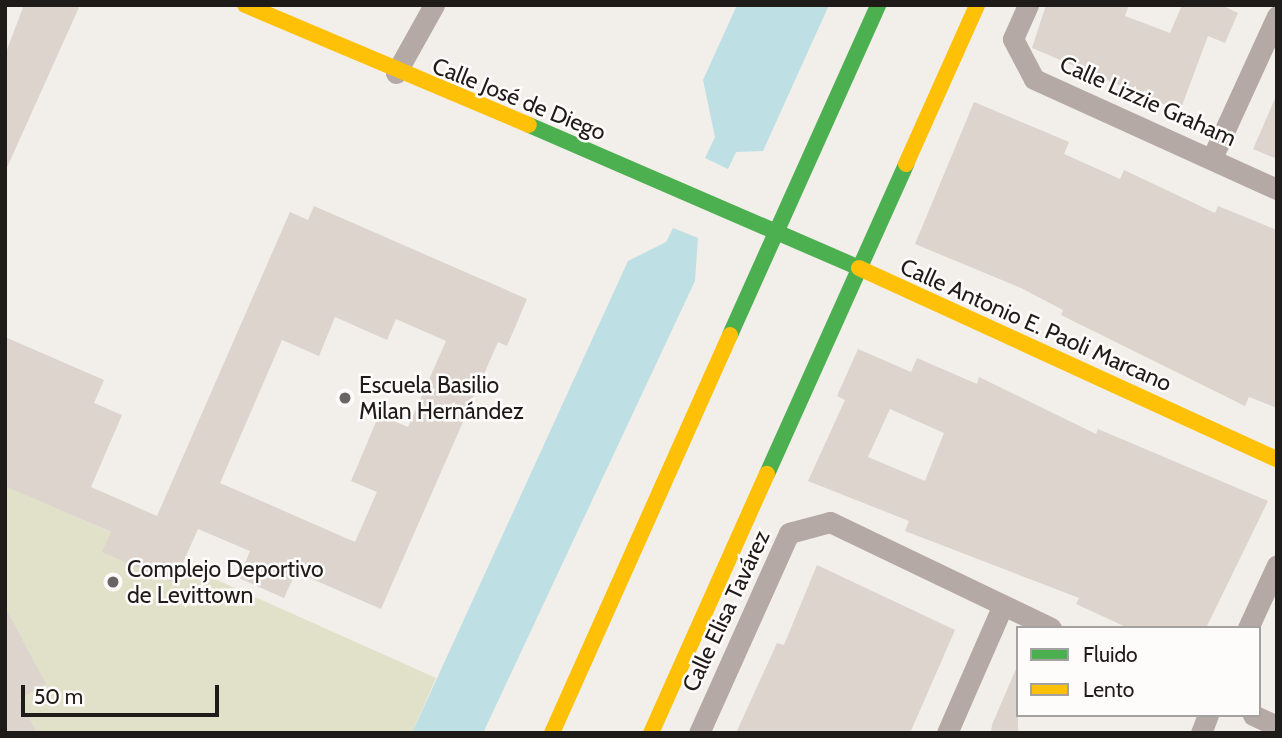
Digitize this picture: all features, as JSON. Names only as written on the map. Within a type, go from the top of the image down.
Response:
[{"type":"street","name":"Calle José de Diego","points":[[245,5],[396,73],[777,231]]},
{"type":"street","points":[[396,73],[434,5]]},
{"type":"street","points":[[552,733],[878,5]]},
{"type":"street","points":[[650,733],[977,5]]},
{"type":"street","name":"Calle Lizzie Graham","points":[[1028,5],[1013,39],[1034,79],[1277,189]]},
{"type":"street","points":[[1212,158],[1277,16]]},
{"type":"street","name":"Calle Antonio E. Paoli Marcano","points":[[777,231],[1277,459]]},
{"type":"street","name":"Calle Elisa Tavárez","points":[[699,733],[789,533],[830,522],[1046,626]]},
{"type":"street","points":[[1249,626],[1277,565]]},
{"type":"street","points":[[947,733],[1002,607]]},
{"type":"street","points":[[1200,733],[1207,717]]},
{"type":"street","points":[[1257,717],[1277,726]]},
{"type":"green space","name":"Complejo Deportivo de Levittown","points":[[5,485],[436,678],[412,733],[5,733]]},
{"type":"water","points":[[737,5],[829,5],[763,151],[736,152],[728,169],[705,158],[715,137],[703,80]]},
{"type":"water","points":[[673,228],[698,238],[695,281],[483,733],[412,733],[628,261],[666,242]]},
{"type":"building","points":[[24,5],[80,5],[5,172],[5,55]]},
{"type":"building","points":[[1046,5],[1129,5],[1125,16],[1170,33],[1182,5],[1221,5],[1238,13],[1225,43],[1208,36],[1180,111],[1032,48]]},
{"type":"building","points":[[1277,94],[1277,159],[1253,149]]},
{"type":"building","points":[[974,102],[1069,142],[1064,154],[1120,179],[1124,170],[1215,213],[1218,206],[1277,230],[1277,408],[1249,397],[1245,406],[1061,315],[1063,310],[1021,288],[915,244]]},
{"type":"building","points":[[314,206],[527,299],[507,346],[498,342],[381,609],[296,572],[284,598],[239,578],[250,551],[198,529],[174,583],[102,552],[111,532],[5,486],[5,337],[104,380],[94,403],[122,415],[91,487],[157,516],[290,212],[308,220]],"holes":[[[335,317],[387,340],[396,319],[446,341],[408,427],[379,415],[351,481],[377,492],[355,542],[220,483],[282,340],[319,356]]]},
{"type":"building","points":[[858,349],[911,372],[917,358],[977,384],[979,377],[1096,434],[1098,429],[1268,501],[1207,626],[1124,626],[1076,604],[1079,598],[905,531],[909,521],[808,481],[845,400],[837,396]],"holes":[[[890,409],[944,433],[925,481],[868,457]]]},
{"type":"building","points":[[817,565],[955,630],[910,733],[736,733],[777,643],[784,645]]},
{"type":"building","points":[[5,607],[46,684],[19,699],[37,733],[5,733]]},
{"type":"building","points":[[1016,669],[1018,733],[991,733]]},
{"type":"traffic: fast","points":[[730,335],[878,5]]},
{"type":"traffic: fast","points":[[529,125],[859,268]]},
{"type":"traffic: fast","points":[[767,474],[906,164]]},
{"type":"traffic: slow","points":[[245,5],[529,125]]},
{"type":"traffic: slow","points":[[906,164],[977,5]]},
{"type":"traffic: slow","points":[[859,268],[1277,459]]},
{"type":"traffic: slow","points":[[552,733],[730,335]]},
{"type":"traffic: slow","points":[[651,733],[767,474]]},
{"type":"place","name":"Escuela Basilio Milan Hernández","points":[[345,398]]},
{"type":"place","name":"Complejo Deportivo de Levittown","points":[[113,582]]}]
